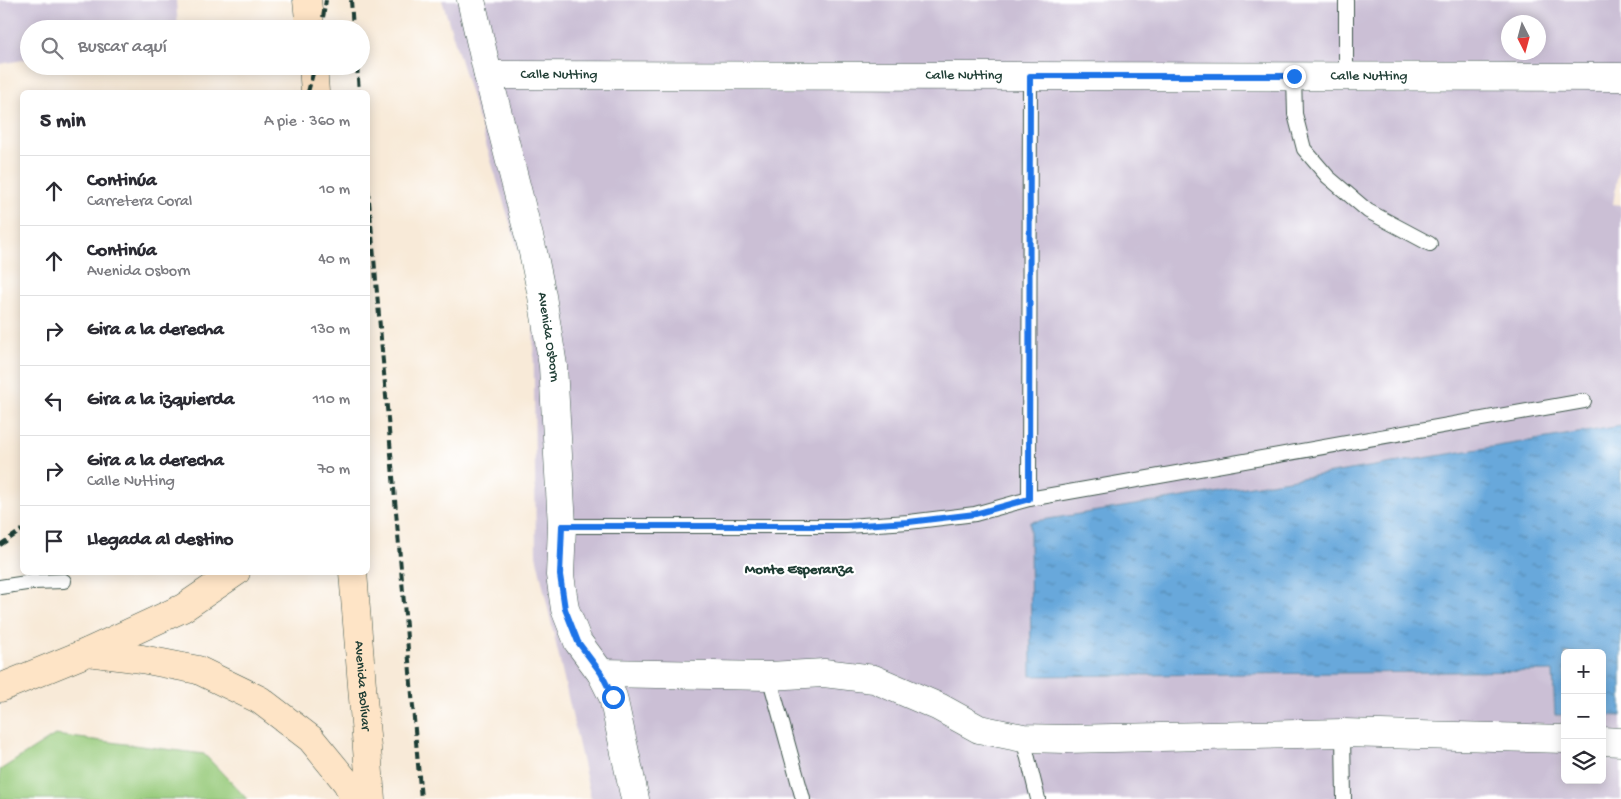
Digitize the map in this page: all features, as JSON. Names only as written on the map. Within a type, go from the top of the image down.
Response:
[{"type":"main road","points":[[307,0],[309,20]]},
{"type":"main road","points":[[314,75],[315,90]]},
{"type":"main road","points":[[0,688],[88,652],[183,608],[232,575]]},
{"type":"main road","name":"Avenida Bolívar","points":[[353,575],[371,799]]},
{"type":"main road","points":[[88,652],[142,659],[198,670],[260,700],[311,739],[347,783],[354,799]]},
{"type":"street","name":"Avenida Osborn","points":[[471,0],[533,252],[553,366],[562,526],[560,575],[565,609],[578,642],[601,673],[613,697],[635,799]]},
{"type":"street","name":"Calle Nutting","points":[[488,75],[1621,77]]},
{"type":"street","points":[[601,673],[769,676],[824,673],[874,679],[939,707],[979,729],[1023,738],[1066,739],[1343,733],[1561,739]]},
{"type":"street","points":[[1606,741],[1621,742]]},
{"type":"lane","points":[[1346,0],[1346,76]]},
{"type":"lane","points":[[1029,499],[1030,76]]},
{"type":"lane","points":[[1294,76],[1295,114],[1304,148],[1328,177],[1368,211],[1430,244]]},
{"type":"lane","points":[[562,526],[846,526],[909,522],[975,514],[1029,499],[1584,401]]},
{"type":"lane","points":[[0,587],[32,582],[64,581]]},
{"type":"lane","points":[[769,676],[803,799]]},
{"type":"lane","points":[[1343,733],[1344,799]]},
{"type":"lane","points":[[1023,738],[1038,799]]},
{"type":"shaded area","points":[[0,0],[176,0],[177,20],[20,20],[20,61],[0,64]]},
{"type":"shaded area","points":[[442,0],[1621,0],[1621,152],[1613,204],[1621,205],[1621,426],[1030,522],[1032,675],[1554,671],[1555,715],[1561,715],[1561,784],[1606,784],[1606,715],[1621,716],[1621,799],[591,799],[536,555],[533,298]]},
{"type":"green space","points":[[55,735],[204,754],[247,799],[0,799],[0,770]]},
{"type":"water","points":[[1621,426],[1621,716],[1606,715],[1606,649],[1561,649],[1561,715],[1555,715],[1553,671],[1031,676],[1030,522]]},
{"type":"railway","points":[[323,20],[326,0]]},
{"type":"railway","points":[[351,0],[352,20]]},
{"type":"railway","points":[[309,90],[313,75]]},
{"type":"railway","points":[[358,75],[359,90]]},
{"type":"railway","points":[[370,212],[421,799]]},
{"type":"railway","points":[[0,545],[20,531]]},
{"type":"district","name":"Monte Esperanza","points":[[799,570]]},
{"type":"route","points":[[613,697],[601,673],[578,642],[565,609],[560,575],[562,526],[846,526],[909,522],[975,514],[1029,499],[1030,76],[1294,76]]}]
